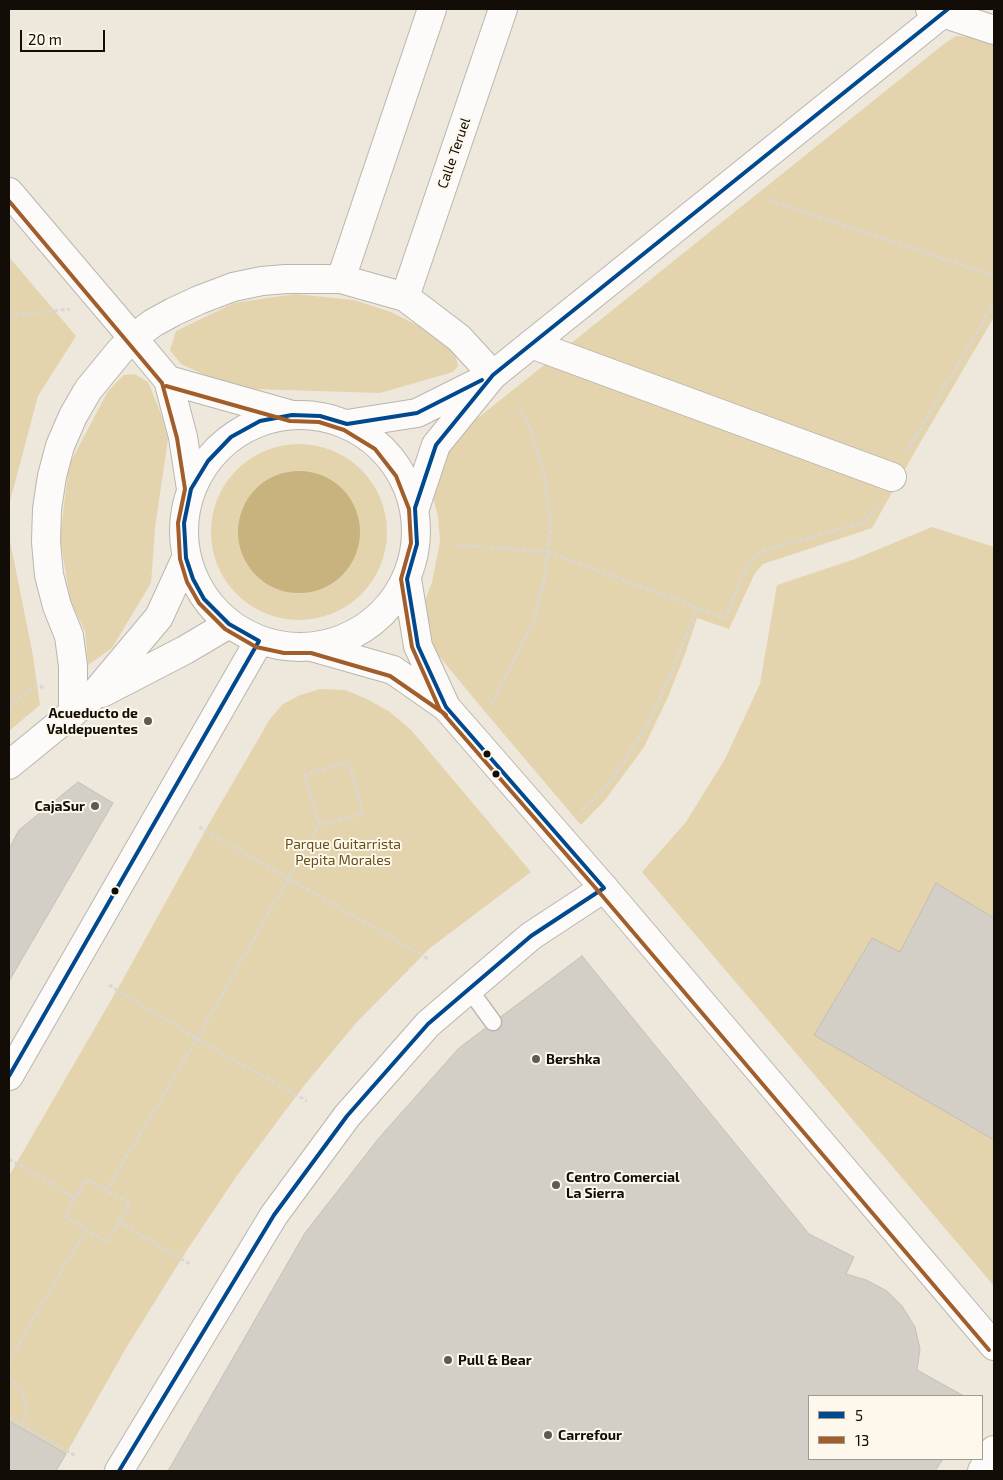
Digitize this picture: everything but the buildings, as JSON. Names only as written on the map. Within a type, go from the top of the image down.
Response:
[{"type":"main road","points":[[341,279],[432,9]]},
{"type":"main road","name":"Calle Teruel","points":[[405,297],[503,9]]},
{"type":"main road","points":[[415,508],[436,445],[493,375],[940,10],[994,30]]},
{"type":"main road","points":[[9,192],[168,380],[183,437],[192,489]]},
{"type":"main road","points":[[79,703],[69,636],[57,606],[49,575],[47,509],[52,476],[60,446],[73,416],[88,390],[133,338],[153,323],[173,312],[233,287],[286,280],[341,279],[405,297],[459,338],[493,375]]},
{"type":"main road","points":[[531,344],[892,477]]},
{"type":"main road","points":[[347,424],[417,413],[493,375]]},
{"type":"main road","points":[[168,380],[292,415]]},
{"type":"main road","points":[[312,648],[351,636],[384,612],[407,579],[417,544],[415,508],[402,473],[379,444],[347,424],[320,416],[292,415],[260,421],[231,437],[208,461],[192,489],[184,523],[186,558],[193,579],[204,599],[229,624],[259,641],[285,647],[312,648],[393,670],[446,708],[604,888],[994,1346]]},
{"type":"main road","points":[[9,765],[79,703],[158,617],[186,558]]},
{"type":"main road","points":[[407,579],[418,646],[446,708]]},
{"type":"main road","points":[[79,703],[185,650],[229,624]]},
{"type":"main road","points":[[9,1076],[259,641]]},
{"type":"main road","points":[[119,1471],[197,1340],[280,1207],[347,1116],[428,1024],[531,936],[604,888]]},
{"type":"main road","points":[[982,1471],[994,1450]]},
{"type":"lane","points":[[469,989],[493,1022]]},
{"type":"path","points":[[769,200],[994,276]]},
{"type":"path","points":[[457,545],[548,552],[725,618],[745,571],[753,558],[766,550],[866,522],[994,303]]},
{"type":"path","points":[[9,316],[105,304]]},
{"type":"path","points":[[492,704],[533,623],[544,581],[551,526],[544,473],[532,433],[519,405]]},
{"type":"path","points":[[582,811],[601,792],[624,762],[647,725],[697,608]]},
{"type":"path","points":[[9,707],[36,685],[79,703]]},
{"type":"path","points":[[106,1191],[197,1038],[319,825],[305,774],[349,762],[363,814],[319,825]]},
{"type":"path","points":[[199,827],[430,960]]},
{"type":"path","points":[[109,985],[307,1101]]},
{"type":"path","points":[[9,1159],[76,1198]]},
{"type":"path","points":[[86,1179],[130,1204],[108,1242],[64,1217],[76,1198],[86,1179]]},
{"type":"path","points":[[119,1222],[190,1264]]},
{"type":"path","points":[[9,1360],[86,1230]]},
{"type":"path","points":[[9,1377],[23,1393],[27,1410],[22,1425]]},
{"type":"path","points":[[9,1418],[76,1456]]},
{"type":"green space","points":[[956,36],[971,37],[994,45],[994,317],[872,528],[763,564],[755,573],[729,629],[697,618],[668,697],[644,747],[605,800],[581,825],[434,650],[424,631],[422,609],[432,582],[440,542],[438,516],[431,491],[434,471],[463,430]]},
{"type":"green space","points":[[9,257],[76,336],[38,396],[9,505]]},
{"type":"green space","points":[[295,294],[354,300],[391,312],[425,329],[455,353],[458,366],[453,372],[380,393],[253,389],[207,376],[181,364],[170,350],[176,331],[234,303]]},
{"type":"green space","points":[[135,374],[148,382],[160,411],[168,439],[155,528],[151,583],[112,648],[88,665],[85,632],[70,600],[60,537],[69,465],[108,391],[124,375]]},
{"type":"green space","points":[[290,444],[308,444],[333,450],[348,458],[362,469],[373,483],[381,498],[386,515],[386,549],[381,566],[373,581],[362,595],[348,606],[325,617],[308,620],[290,620],[265,614],[250,606],[236,595],[225,581],[214,558],[211,541],[211,523],[217,498],[225,483],[236,469],[250,458],[273,447]]},
{"type":"green space","points":[[932,527],[994,547],[994,1286],[642,872],[686,822],[725,759],[760,684],[777,585],[855,559]]},
{"type":"green space","points":[[9,536],[33,656],[40,705],[9,731]]},
{"type":"green space","name":"Parque Guitarrista Pepita Morales","points":[[320,689],[345,690],[367,699],[390,712],[411,730],[531,872],[430,948],[356,1023],[303,1087],[238,1174],[187,1250],[126,1348],[66,1454],[9,1421],[9,1176],[121,983],[210,822],[270,719],[283,704],[300,695]]},
{"type":"shaded area","points":[[299,471],[322,475],[342,489],[356,509],[360,532],[356,555],[342,575],[322,589],[299,593],[276,589],[256,575],[242,555],[238,532],[242,509],[256,489],[276,475]]},
{"type":"transit line","name":"5","points":[[119,1471],[274,1215],[347,1116],[428,1024],[531,936],[604,888],[446,707],[418,646],[407,579],[417,544],[415,508],[436,445],[493,375],[948,9]]},
{"type":"transit line","name":"13","points":[[9,201],[162,383],[177,438],[185,489],[178,523],[180,559],[187,582],[199,603],[225,629],[256,647],[284,653],[311,653],[390,676],[442,712],[599,892],[989,1350]]},
{"type":"transit line","name":"5","points":[[9,1076],[259,641],[229,624],[204,599],[193,579],[186,558],[184,523],[191,489],[208,461],[231,437],[260,421],[292,415],[320,416],[347,424],[417,413],[482,380]]},
{"type":"transit line","name":"13","points":[[166,386],[290,421],[319,422],[344,430],[375,449],[396,476],[409,509],[411,543],[401,579],[412,647],[440,710],[446,715]]},
{"type":"place","name":"Acueducto de Valdepuentes","points":[[148,721]]},
{"type":"place","name":"CajaSur","points":[[95,806]]},
{"type":"place","name":"Bershka","points":[[536,1059]]},
{"type":"place","name":"Centro Comercial La Sierra","points":[[556,1185]]},
{"type":"place","name":"Pull & Bear","points":[[448,1360]]},
{"type":"place","name":"Carrefour","points":[[548,1435]]}]
